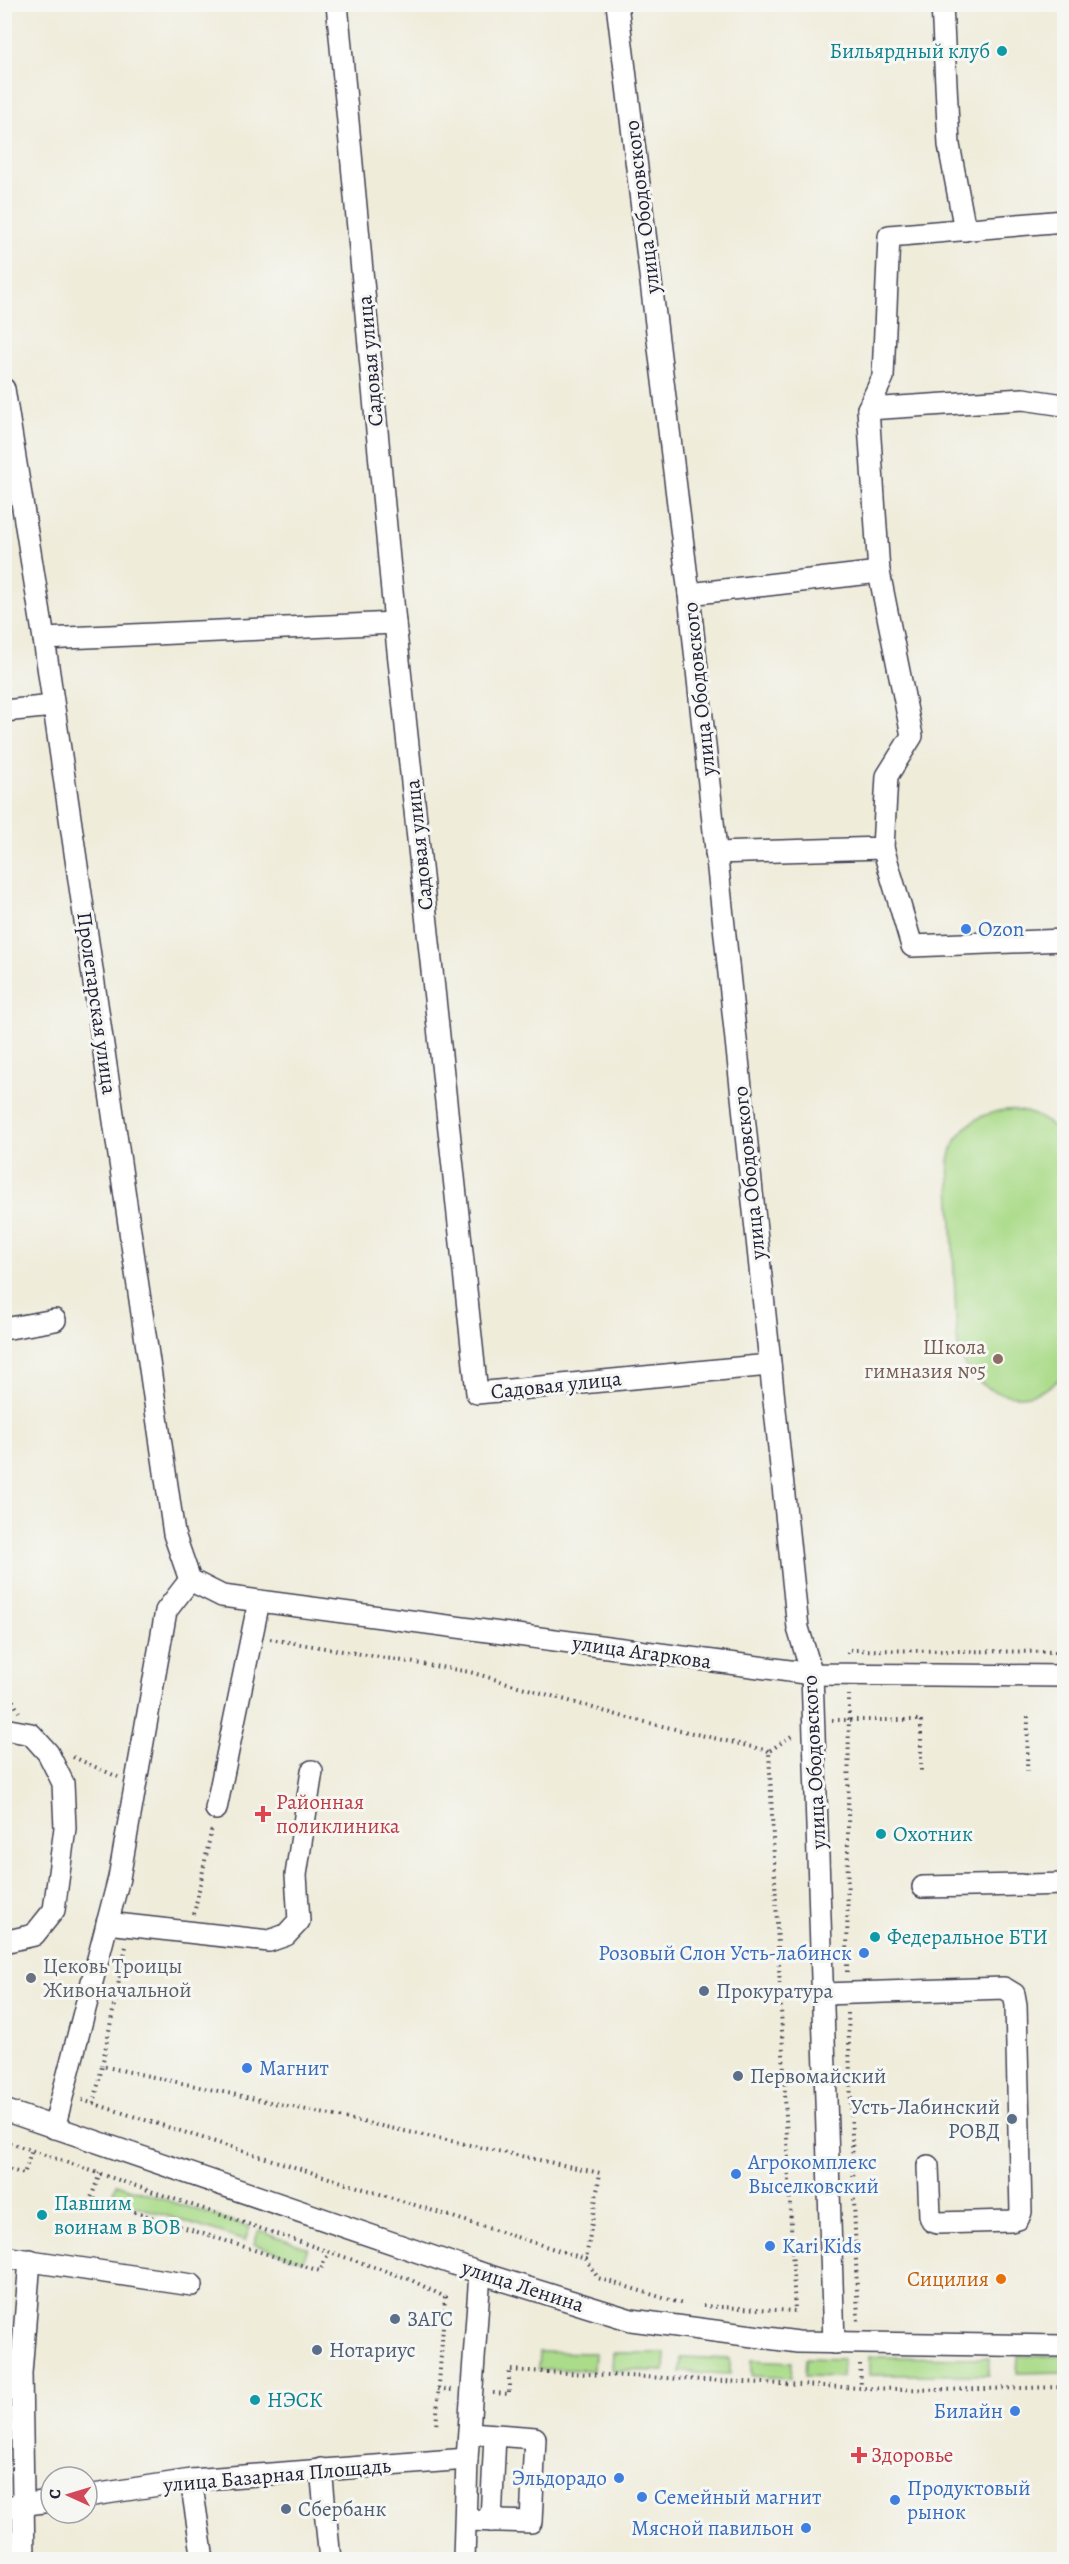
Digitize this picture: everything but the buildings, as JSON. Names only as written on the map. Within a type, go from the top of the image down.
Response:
[{"type":"street","name":"Садовая улица","points":[[337,4],[395,623],[477,1393],[769,1365]]},
{"type":"street","name":"улица Ободовского","points":[[617,4],[689,594],[798,1628],[813,1674],[834,2343]]},
{"type":"street","points":[[942,4],[949,145],[964,230]]},
{"type":"street","points":[[1065,221],[889,236],[883,377],[868,409],[879,572],[912,736],[887,776],[883,848],[912,946],[1065,940]]},
{"type":"street","name":"Пролетарская улица","points":[[4,389],[44,639],[174,1534],[190,1580]]},
{"type":"street","points":[[868,409],[1023,399],[1065,405]]},
{"type":"street","points":[[689,594],[879,572]]},
{"type":"street","points":[[44,639],[395,623]]},
{"type":"street","points":[[4,711],[53,706]]},
{"type":"street","points":[[716,853],[883,848]]},
{"type":"street","points":[[4,1329],[55,1320]]},
{"type":"street","points":[[54,2128],[119,1878],[165,1611],[190,1580]]},
{"type":"street","name":"улица Агаркова","points":[[190,1580],[222,1596],[813,1674],[1065,1676]]},
{"type":"street","points":[[216,1809],[259,1601]]},
{"type":"street","points":[[4,1729],[31,1734],[48,1752],[63,1783],[65,1828],[54,1910],[34,1935],[4,1942]]},
{"type":"street","points":[[107,1923],[269,1941],[278,1939],[293,1930],[299,1921],[296,1875],[312,1771]]},
{"type":"street","points":[[923,1887],[1065,1884]]},
{"type":"street","points":[[823,1994],[1004,1988],[1014,1994],[1021,2212],[1018,2218],[1000,2222],[937,2223],[932,2221],[928,2166]]},
{"type":"street","name":"улица Ленина","points":[[4,2110],[480,2273],[631,2320],[798,2342],[1065,2346]]},
{"type":"street","points":[[4,2257],[192,2285]]},
{"type":"street","points":[[24,2559],[14,2506],[30,2260]]},
{"type":"street","points":[[464,2559],[467,2459],[480,2273]]},
{"type":"street","points":[[466,2520],[531,2522],[535,2438],[470,2433]]},
{"type":"street","points":[[491,2521],[495,2435]]},
{"type":"street","name":"улица Базарная Площадь","points":[[99,2494],[191,2480],[467,2459]]},
{"type":"street","points":[[321,2469],[330,2559]]},
{"type":"street","points":[[191,2480],[203,2559]]},
{"type":"street","points":[[14,2506],[39,2503]]},
{"type":"path","points":[[252,1636],[470,1672],[624,1717],[769,1751],[814,1720],[921,1720],[921,1772]]},
{"type":"path","points":[[1027,1772],[1028,1716]]},
{"type":"path","points":[[849,1720],[847,1993],[861,2388]]},
{"type":"path","points":[[700,2306],[795,2311],[769,1751]]},
{"type":"path","points":[[71,1756],[135,1784]]},
{"type":"path","points":[[190,1932],[216,1809]]},
{"type":"path","points":[[94,2104],[130,1926]]},
{"type":"path","points":[[102,2066],[600,2173],[586,2259]]},
{"type":"path","points":[[63,2094],[586,2259],[598,2278],[688,2305]]},
{"type":"path","points":[[4,2141],[409,2279],[445,2296],[436,2428]]},
{"type":"path","points":[[4,2168],[24,2174],[32,2150]]},
{"type":"path","points":[[100,2174],[91,2198],[320,2271],[329,2252]]},
{"type":"path","points":[[438,2389],[509,2394],[509,2370],[861,2388],[940,2390],[1065,2387]]},
{"type":"green space","points":[[1005,1110],[1032,1114],[1047,1122],[1054,1128],[1064,1144],[1064,1374],[1049,1387],[1033,1394],[1016,1396],[999,1393],[984,1385],[971,1374],[962,1358],[957,1339],[949,1160],[961,1132],[984,1115]]},
{"type":"green space","points":[[116,2184],[250,2227],[245,2241],[111,2198]]},
{"type":"green space","points":[[259,2230],[308,2248],[303,2261],[254,2244]]},
{"type":"green space","points":[[539,2352],[595,2353],[594,2370],[538,2369]]},
{"type":"green space","points":[[613,2353],[665,2353],[664,2371],[612,2370]]},
{"type":"green space","points":[[1018,2356],[1064,2356],[1064,2372],[1017,2373]]},
{"type":"green space","points":[[681,2357],[730,2359],[730,2374],[680,2372]]},
{"type":"green space","points":[[869,2357],[989,2358],[989,2375],[869,2375]]},
{"type":"green space","points":[[806,2358],[843,2359],[842,2377],[805,2376]]},
{"type":"green space","points":[[752,2360],[792,2362],[791,2378],[752,2376]]},
{"type":"place","name":"Бильярдный клуб","points":[[1002,51]]},
{"type":"place","name":"Ozon","points":[[966,929]]},
{"type":"place","name":"Школа гимназия №5","points":[[998,1359]]},
{"type":"place","name":"Районная поликлиника","points":[[263,1814]]},
{"type":"place","name":"Охотник","points":[[881,1834]]},
{"type":"place","name":"Федеральное БТИ","points":[[875,1937]]},
{"type":"place","name":"Розовый Слон Усть-лабинск","points":[[864,1953]]},
{"type":"place","name":"Цековь Троицы Живоначальной","points":[[31,1978]]},
{"type":"place","name":"Прокуратура","points":[[704,1991]]},
{"type":"place","name":"Магнит","points":[[247,2068]]},
{"type":"place","name":"Первомайский","points":[[738,2076]]},
{"type":"place","name":"Усть-Лабинский РОВД","points":[[1012,2119]]},
{"type":"place","name":"Агрокомплекс Выселковский","points":[[736,2174]]},
{"type":"place","name":"Павшим воинам в ВОВ","points":[[42,2215]]},
{"type":"place","name":"Kari Kids","points":[[770,2246]]},
{"type":"place","name":"Сицилия","points":[[1001,2279]]},
{"type":"place","name":"ЗАГС","points":[[395,2319]]},
{"type":"place","name":"Нотариус","points":[[317,2350]]},
{"type":"place","name":"НЭСК","points":[[255,2400]]},
{"type":"place","name":"Билайн","points":[[1015,2411]]},
{"type":"place","name":"Здоровье","points":[[859,2455]]},
{"type":"place","name":"Эльдорадо","points":[[619,2478]]},
{"type":"place","name":"Семейный магнит","points":[[642,2497]]},
{"type":"place","name":"Продуктовый рынок","points":[[895,2500]]},
{"type":"place","name":"Сбербанк","points":[[286,2509]]},
{"type":"place","name":"Мясной павильон","points":[[806,2528]]}]
